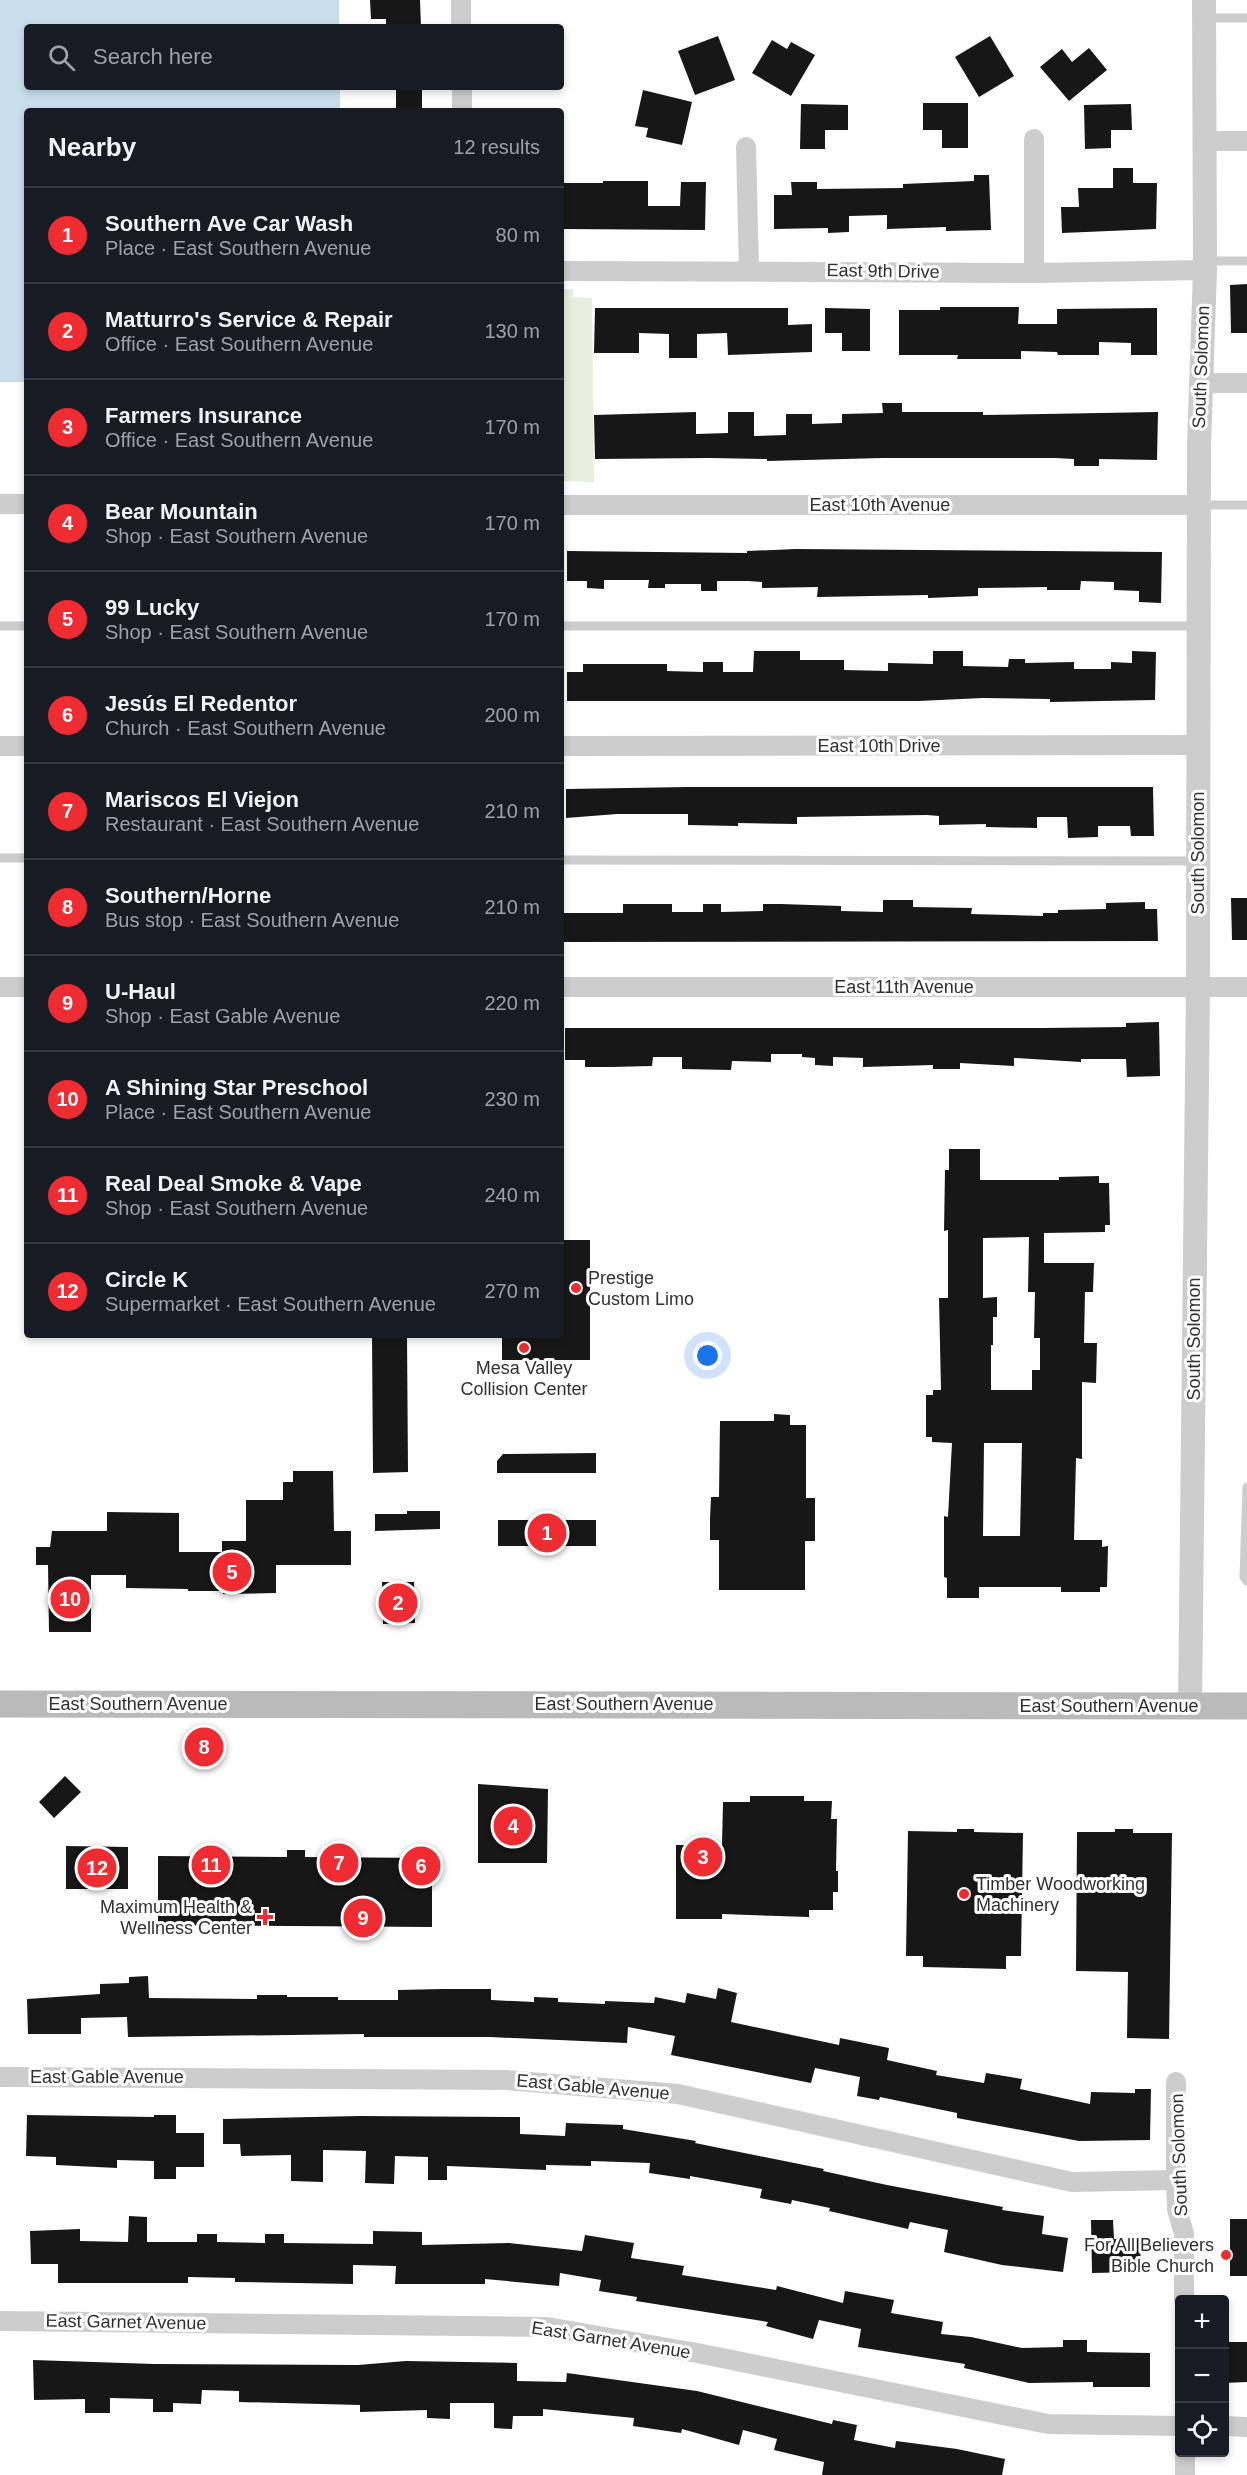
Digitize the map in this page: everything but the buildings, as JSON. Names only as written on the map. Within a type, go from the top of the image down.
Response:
[{"type":"main road","name":"East Southern Avenue","points":[[0,1704],[1247,1706]]},
{"type":"street","points":[[461,0],[461,24]]},
{"type":"street","name":"South Solomon","points":[[1190,1706],[1198,987],[1201,383],[1204,265],[1204,9]]},
{"type":"street","points":[[462,90],[462,108]]},
{"type":"street","points":[[1034,139],[1034,273]]},
{"type":"street","points":[[1204,141],[1247,141]]},
{"type":"street","points":[[746,147],[749,270]]},
{"type":"street","name":"East 9th Drive","points":[[564,271],[1034,273],[1204,265]]},
{"type":"street","points":[[1201,383],[1247,382]]},
{"type":"street","points":[[0,504],[24,504]]},
{"type":"street","name":"East 10th Avenue","points":[[564,505],[1200,505]]},
{"type":"street","name":"East 10th Drive","points":[[564,746],[1198,745]]},
{"type":"street","points":[[0,746],[24,746]]},
{"type":"street","points":[[0,987],[24,987]]},
{"type":"street","name":"East 11th Avenue","points":[[564,987],[1247,987]]},
{"type":"street","name":"East Gable Avenue","points":[[0,2077],[506,2080],[678,2094],[1072,2182],[1176,2180]]},
{"type":"street","name":"South Solomon","points":[[1176,2082],[1177,2209],[1184,2234],[1184,2295]]},
{"type":"street","name":"East Garnet Avenue","points":[[0,2321],[547,2327],[709,2355],[1048,2424],[1175,2426]]},
{"type":"street","points":[[1229,2427],[1247,2427]]},
{"type":"street","points":[[1185,2457],[1185,2475]]},
{"type":"lane","points":[[1204,9],[1247,18]]},
{"type":"lane","points":[[1204,265],[1247,261]]},
{"type":"lane","points":[[1200,505],[1247,505]]},
{"type":"lane","points":[[564,626],[1199,626]]},
{"type":"lane","points":[[0,627],[24,627]]},
{"type":"lane","points":[[0,858],[24,858]]},
{"type":"lane","points":[[564,860],[1198,861]]},
{"type":"lane","points":[[1247,1487],[1244,1577],[1247,1581]]},
{"type":"green space","points":[[564,289],[573,289],[573,297],[592,298],[594,482],[564,481]]},
{"type":"water","points":[[0,0],[339,0],[339,24],[24,24],[24,90],[340,90],[340,108],[24,108],[24,382],[0,382]]},
{"type":"place","name":"Prestige Custom Limo","points":[[576,1288]]},
{"type":"place","name":"Mesa Valley Collision Center","points":[[524,1348]]},
{"type":"place","name":"Southern Ave Car Wash","points":[[547,1533]]},
{"type":"place","name":"99 Lucky","points":[[232,1572]]},
{"type":"place","name":"A Shining Star Preschool","points":[[70,1599]]},
{"type":"place","name":"Matturro's Service & Repair","points":[[398,1603]]},
{"type":"place","name":"Southern/Horne","points":[[204,1747]]},
{"type":"place","name":"Bear Mountain","points":[[513,1826]]},
{"type":"place","name":"Farmers Insurance","points":[[703,1857]]},
{"type":"place","name":"Mariscos El Viejon","points":[[339,1863]]},
{"type":"place","name":"Real Deal Smoke & Vape","points":[[211,1865]]},
{"type":"place","name":"Jesús El Redentor","points":[[421,1866]]},
{"type":"place","name":"Circle K","points":[[97,1868]]},
{"type":"place","name":"Timber Woodworking Machinery","points":[[964,1894]]},
{"type":"place","name":"Maximum Health & Wellness Center","points":[[265,1917]]},
{"type":"place","name":"U-Haul","points":[[363,1918]]},
{"type":"place","name":"For All Believers Bible Church","points":[[1226,2255]]}]
